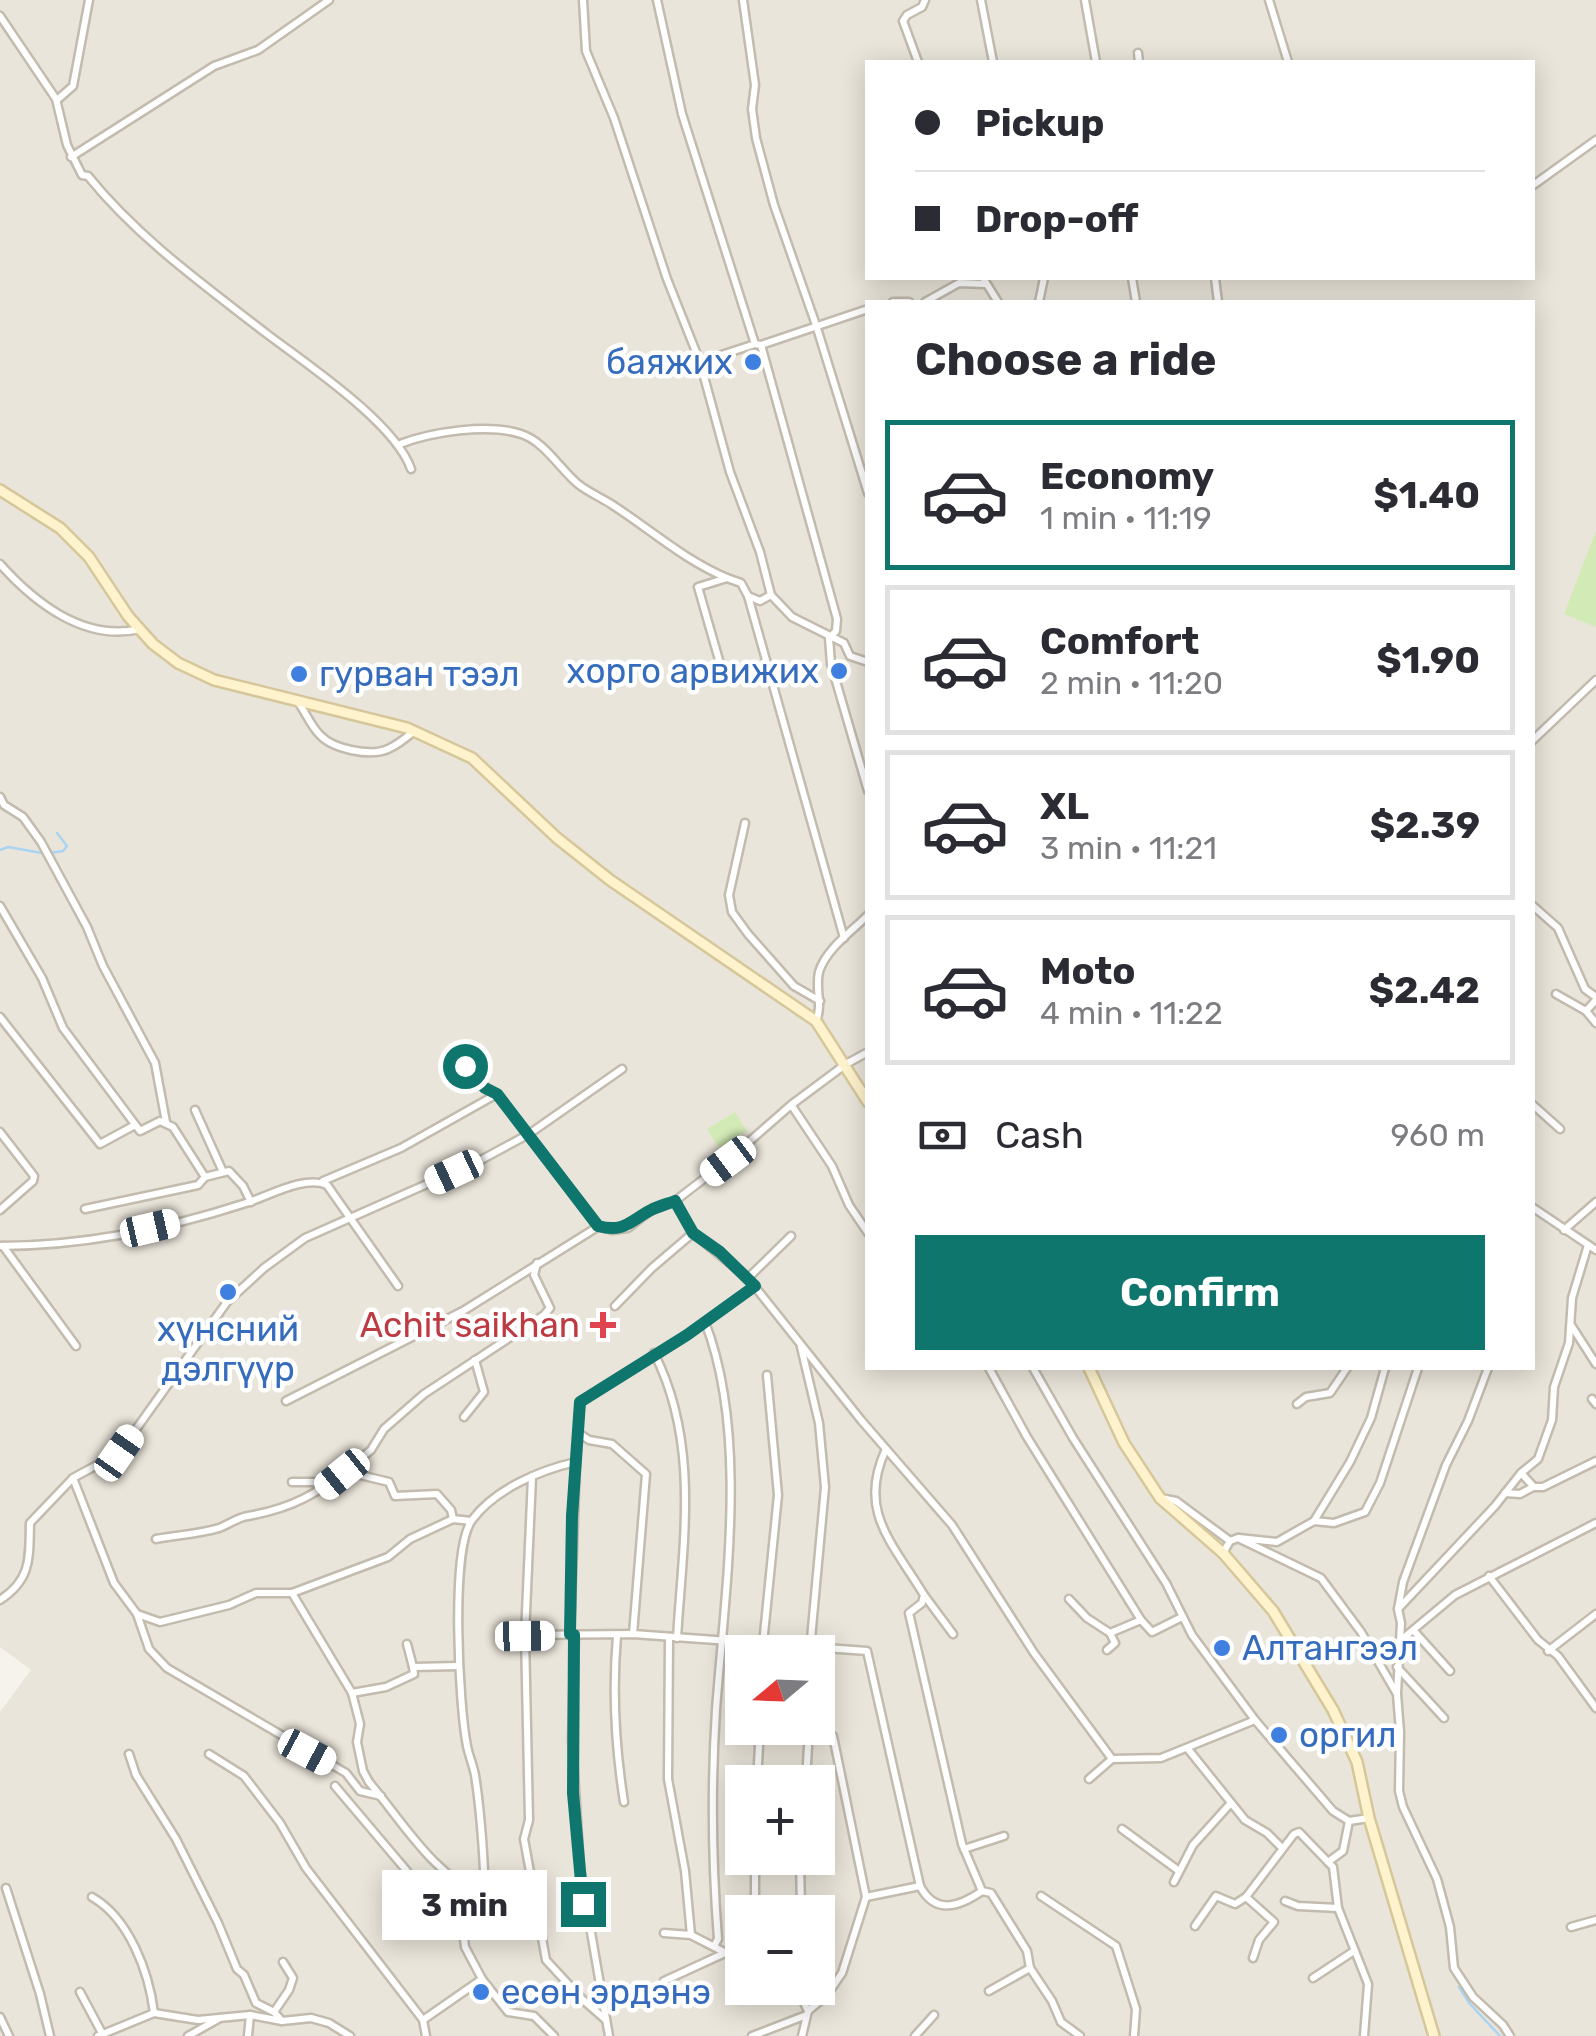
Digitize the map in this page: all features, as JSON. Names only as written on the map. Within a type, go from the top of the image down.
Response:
[{"type":"main road","points":[[0,491],[60,528],[88,556],[140,630],[178,664],[214,680],[414,732],[472,758],[557,838],[610,880],[816,1021],[865,1097]]},
{"type":"main road","points":[[1090,1370],[1124,1443],[1160,1498],[1223,1554],[1273,1610],[1333,1710],[1357,1762],[1369,1818],[1434,2036]]},
{"type":"street","points":[[56,100],[73,86],[89,0]]},
{"type":"street","points":[[72,157],[214,66],[258,50],[329,0]]},
{"type":"street","points":[[583,0],[586,52],[614,118],[661,261],[700,362],[730,472],[760,552],[771,595],[792,617],[844,644],[850,656],[865,661]]},
{"type":"street","points":[[658,0],[682,114],[758,344],[837,619],[836,630],[829,638],[831,664],[865,781]]},
{"type":"street","points":[[742,0],[756,85],[752,109],[756,138],[774,205],[865,482]]},
{"type":"street","points":[[917,60],[903,21],[922,8],[925,0]]},
{"type":"street","points":[[982,0],[992,60]]},
{"type":"street","points":[[1085,0],[1096,60]]},
{"type":"street","points":[[1269,0],[1287,60]]},
{"type":"street","points":[[0,16],[56,100],[72,157],[82,175],[88,176],[119,214],[334,386],[400,444],[411,470]]},
{"type":"street","points":[[1138,53],[1139,60]]},
{"type":"street","points":[[1535,184],[1596,140]]},
{"type":"street","points":[[929,300],[959,283],[984,281]]},
{"type":"street","points":[[700,362],[865,311]]},
{"type":"street","points":[[400,444],[432,432],[479,430],[521,434],[538,444],[581,487],[613,505],[697,566],[741,582],[844,938]]},
{"type":"street","points":[[857,452],[865,449]]},
{"type":"street","points":[[0,564],[37,602],[61,614],[104,632],[140,630]]},
{"type":"street","points":[[721,667],[698,586],[727,578]]},
{"type":"street","points":[[748,596],[760,601],[771,595]]},
{"type":"street","points":[[1535,737],[1596,680]]},
{"type":"street","points":[[297,701],[324,740],[340,746],[378,752],[414,732]]},
{"type":"street","points":[[0,797],[4,805],[23,817],[41,842],[88,927],[103,966],[155,1063],[166,1123]]},
{"type":"street","points":[[745,823],[729,895],[732,912],[794,986],[820,1000]]},
{"type":"street","points":[[0,906],[42,978],[63,1028],[136,1125],[140,1130],[160,1120],[172,1127],[205,1177]]},
{"type":"street","points":[[1535,909],[1558,928],[1585,989],[1596,999],[1586,1011]]},
{"type":"street","points":[[816,1021],[821,1009],[818,974],[829,953],[865,919]]},
{"type":"street","points":[[1556,994],[1586,1011],[1596,1023]]},
{"type":"street","points":[[0,1016],[100,1144],[136,1125]]},
{"type":"street","points":[[465,1066],[485,1088],[497,1094],[598,1226],[612,1230],[628,1228],[650,1211],[675,1201],[791,1105],[865,1054]]},
{"type":"street","points":[[0,1600],[16,1590],[25,1575],[30,1523],[73,1478],[119,1453],[233,1296],[305,1238],[479,1161],[529,1134],[622,1068]]},
{"type":"street","points":[[1,1246],[94,1240],[206,1216],[290,1187],[322,1182],[401,1148],[497,1094]]},
{"type":"street","points":[[791,1105],[832,1166],[849,1205],[865,1229]]},
{"type":"street","points":[[1535,1107],[1560,1128]]},
{"type":"street","points":[[195,1110],[223,1172]]},
{"type":"street","points":[[0,1132],[34,1176],[0,1210]]},
{"type":"street","points":[[84,1209],[198,1185],[205,1177],[229,1171],[243,1186],[250,1202]]},
{"type":"street","points":[[322,1182],[328,1185],[398,1286]]},
{"type":"street","points":[[675,1201],[693,1233],[748,1278],[952,1524],[1023,1638],[1112,1759]]},
{"type":"street","points":[[1564,1230],[1596,1202]]},
{"type":"street","points":[[1398,1608],[1538,1460],[1550,1426],[1554,1387],[1570,1343],[1572,1298],[1592,1248],[1535,1208]]},
{"type":"street","points":[[286,1400],[462,1311],[598,1226]]},
{"type":"street","points":[[616,1306],[693,1233]]},
{"type":"street","points":[[748,1278],[791,1236]]},
{"type":"street","points":[[1,1246],[76,1346]]},
{"type":"street","points":[[156,1539],[220,1528],[318,1493],[370,1450],[384,1429],[424,1394],[550,1308],[534,1275],[537,1263]]},
{"type":"street","points":[[609,2036],[583,1904],[575,1812],[572,1635],[580,1402],[755,1286]]},
{"type":"street","points":[[704,1322],[720,1364],[729,1464],[729,1532],[712,1788],[718,1939],[714,1946]]},
{"type":"street","points":[[1570,1324],[1596,1364]]},
{"type":"street","points":[[800,1344],[820,1424],[825,1488],[814,1635]]},
{"type":"street","points":[[654,1353],[675,1403],[686,1476],[673,1638],[668,1779],[685,1871],[691,1935]]},
{"type":"street","points":[[464,1417],[484,1392],[475,1360]]},
{"type":"street","points":[[990,1370],[1141,1620],[1152,1632],[1182,1617]]},
{"type":"street","points":[[1034,1370],[1166,1583],[1182,1617],[1256,1720],[1333,1811],[1349,1821],[1369,1818]]},
{"type":"street","points":[[1297,1404],[1306,1396],[1330,1393],[1346,1370]]},
{"type":"street","points":[[1234,1540],[1277,1542],[1314,1521],[1372,1418],[1384,1370]]},
{"type":"street","points":[[1314,1521],[1334,1523],[1365,1512],[1380,1483],[1417,1370]]},
{"type":"street","points":[[1487,1370],[1403,1582],[1396,1667],[1399,1791],[1437,1879],[1450,1927],[1454,1968],[1473,1997],[1510,2036]]},
{"type":"street","points":[[767,1374],[778,1494],[767,1635]]},
{"type":"street","points":[[580,1434],[612,1444],[646,1474],[633,1634]]},
{"type":"street","points":[[886,1449],[874,1474],[877,1517],[924,1595],[953,1634]]},
{"type":"street","points":[[486,1912],[475,1774],[467,1746],[459,1666],[462,1543],[471,1521],[501,1494],[532,1476],[576,1462]]},
{"type":"street","points":[[1505,1492],[1520,1494],[1534,1486],[1543,1487],[1596,1462]]},
{"type":"street","points":[[352,1465],[356,1474],[388,1482],[395,1496],[438,1494],[453,1518]]},
{"type":"street","points":[[292,1482],[316,1482],[342,1474]]},
{"type":"street","points":[[1521,1474],[1534,1486]]},
{"type":"street","points":[[532,1476],[525,1636],[529,1820],[524,1840],[546,1960],[606,2020]]},
{"type":"street","points":[[73,1478],[114,1582],[137,1614],[149,1649],[167,1668],[346,1773],[360,1791],[381,1796]]},
{"type":"street","points":[[1160,1498],[1176,1501],[1234,1540],[1321,1578],[1362,1632],[1396,1694]]},
{"type":"street","points":[[137,1614],[160,1622],[256,1594],[292,1593],[388,1556],[410,1539],[453,1518],[471,1521]]},
{"type":"street","points":[[1400,1640],[1456,1594],[1596,1523]]},
{"type":"street","points":[[1223,1554],[1234,1540]]},
{"type":"street","points":[[1489,1576],[1548,1651],[1558,1656],[1596,1708]]},
{"type":"street","points":[[292,1593],[352,1692],[360,1724],[357,1742],[363,1771],[438,1868],[486,1898]]},
{"type":"street","points":[[924,1595],[922,1602],[908,1613],[964,1849],[982,1891],[991,1894],[1027,1951],[1030,1968],[1061,2022],[1080,2036]]},
{"type":"street","points":[[1069,1598],[1087,1618],[1110,1633],[1115,1643],[1106,1650]]},
{"type":"street","points":[[1548,1651],[1596,1614]]},
{"type":"street","points":[[1110,1633],[1141,1620]]},
{"type":"street","points":[[1414,1631],[1450,1671]]},
{"type":"street","points":[[525,1636],[633,1634],[725,1641]]},
{"type":"street","points":[[617,1636],[612,1688],[614,1742],[624,1802]]},
{"type":"street","points":[[352,1692],[386,1688],[414,1674],[407,1644]]},
{"type":"street","points":[[835,1650],[867,1651],[925,1896],[940,1906],[961,1904],[982,1891]]},
{"type":"street","points":[[414,1667],[459,1666]]},
{"type":"street","points":[[1396,1667],[1444,1718]]},
{"type":"street","points":[[1089,1778],[1112,1759],[1161,1758],[1256,1720]]},
{"type":"street","points":[[752,2036],[806,2013],[827,1996],[842,1973],[866,1897],[835,1745]]},
{"type":"street","points":[[1188,1749],[1244,1820],[1264,1830],[1282,1848]]},
{"type":"street","points":[[128,1754],[213,1912],[237,1970],[244,1975],[256,2002],[282,2021]]},
{"type":"street","points":[[209,1754],[244,1776],[280,1823],[306,1868],[423,2020],[426,2036]]},
{"type":"street","points":[[335,1786],[427,1900],[442,1908],[463,1930],[465,1947],[482,1979],[508,2012],[534,2016],[554,2036]]},
{"type":"street","points":[[1174,1882],[1193,1845],[1230,1804]]},
{"type":"street","points":[[1328,1862],[1343,1851],[1349,1821]]},
{"type":"street","points":[[1122,1830],[1179,1871]]},
{"type":"street","points":[[1195,1926],[1216,1896],[1234,1904],[1246,1897],[1282,1848],[1299,1832],[1333,1866],[1338,1908],[1369,1991],[1364,2036]]},
{"type":"street","points":[[964,1849],[1004,1836]]},
{"type":"street","points":[[866,1897],[920,1886]]},
{"type":"street","points":[[6,1888],[50,2036]]},
{"type":"street","points":[[1041,1896],[1116,1946],[1136,2009],[1134,2036]]},
{"type":"street","points":[[92,1897],[104,1904],[132,1941],[154,2013]]},
{"type":"street","points":[[1246,1897],[1274,1922],[1259,1940],[1253,1958]]},
{"type":"street","points":[[1285,1900],[1298,1906],[1338,1908]]},
{"type":"street","points":[[463,1930],[486,1912],[534,1902]]},
{"type":"street","points":[[1570,1927],[1596,1920]]},
{"type":"street","points":[[664,1933],[691,1935],[725,1952]]},
{"type":"street","points":[[1313,1978],[1354,1951]]},
{"type":"street","points":[[664,1980],[725,1952]]},
{"type":"street","points":[[274,2012],[292,1978],[284,1962]]},
{"type":"street","points":[[989,1991],[1030,1968]]},
{"type":"street","points":[[423,2020],[482,1979]]},
{"type":"street","points":[[80,1992],[101,2035],[154,2013],[198,2020],[250,2015],[282,2021],[312,2018],[330,2023],[350,2036]]},
{"type":"street","points":[[802,2036],[806,2013],[803,2005]]},
{"type":"street","points":[[248,2036],[250,2015]]},
{"type":"street","points":[[914,2036],[934,2015]]},
{"type":"street","points":[[0,2017],[10,2036]]},
{"type":"street","points":[[188,2036],[221,2017]]},
{"type":"shaded area","points":[[0,0],[1596,0],[1596,2036],[0,2036],[0,1712],[31,1670],[0,1647]]},
{"type":"green space","points":[[1596,531],[1596,627],[1564,614]]},
{"type":"green space","points":[[735,1112],[747,1131],[719,1148],[707,1129]]},
{"type":"waterway","points":[[50,853],[63,851],[67,846],[57,833]]},
{"type":"waterway","points":[[0,850],[8,847],[42,853]]},
{"type":"waterway","points":[[1459,1987],[1500,2036]]},
{"type":"place","name":"баяжих","points":[[753,362]]},
{"type":"place","name":"хорго арвижих","points":[[839,671]]},
{"type":"place","name":"гурван тээл","points":[[299,674]]},
{"type":"place","name":"хүнсний дэлгүүр","points":[[228,1292]]},
{"type":"place","name":"Achit saikhan","points":[[603,1325]]},
{"type":"place","name":"Алтангээл","points":[[1222,1648]]},
{"type":"place","name":"оргил","points":[[1279,1735]]},
{"type":"place","name":"есөн эрдэнэ","points":[[481,1992]]},
{"type":"route","points":[[465,1066],[485,1088],[497,1094],[598,1226],[612,1230],[628,1228],[650,1211],[675,1201],[693,1233],[720,1252],[755,1286],[687,1335],[580,1402],[572,1516],[570,1634],[574,1635],[573,1793],[583,1904]]}]
